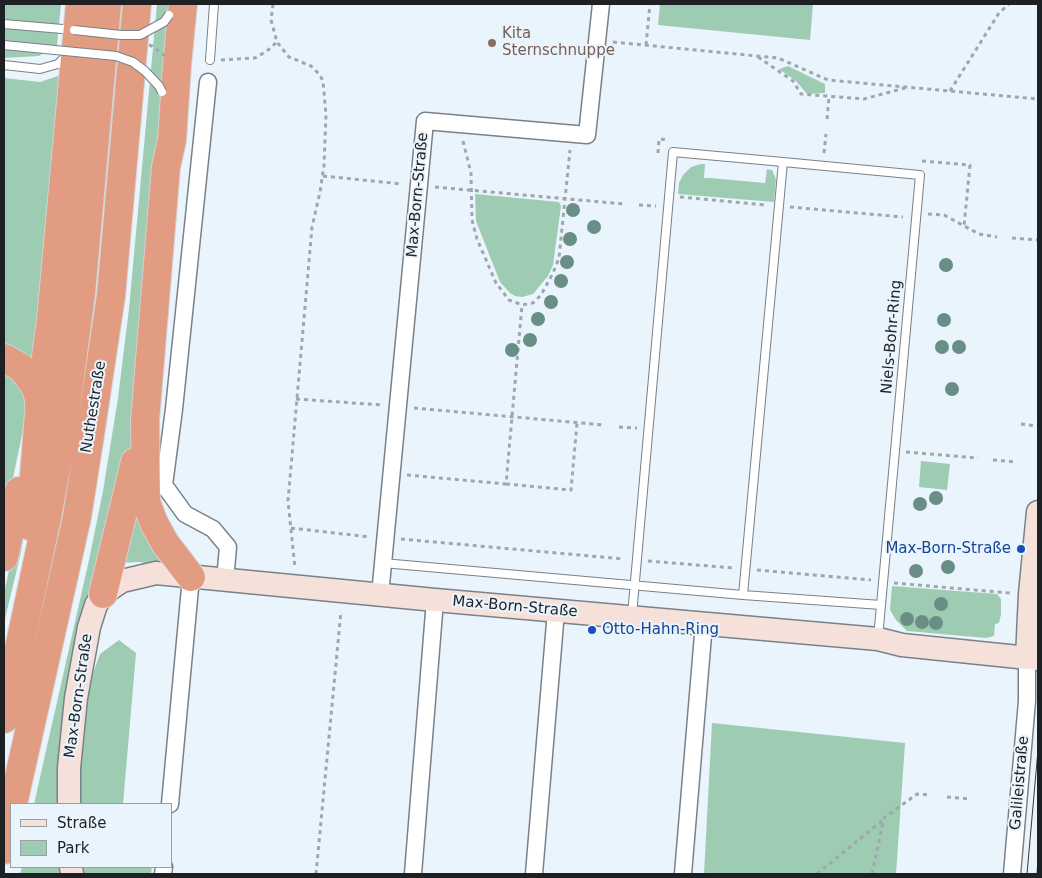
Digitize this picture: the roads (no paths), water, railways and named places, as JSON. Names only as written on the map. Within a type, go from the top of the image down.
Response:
[{"type":"highway","points":[[21,640],[40,401],[51,320],[80,4]]},
{"type":"highway","name":"Nuthestraße","points":[[4,719],[47,517],[62,436],[81,293],[107,4]]},
{"type":"highway","name":"Nuthestraße","points":[[13,803],[77,517],[87,454],[111,296],[137,4]]},
{"type":"highway","points":[[175,10],[177,65],[172,140],[166,167],[145,420],[146,502],[154,523],[191,577]]},
{"type":"highway","points":[[4,358],[20,367],[28,375],[35,386],[40,401],[4,557]]},
{"type":"highway","points":[[103,594],[145,420]]},
{"type":"highway","points":[[4,850],[10,819]]},
{"type":"street","name":"Max-Born-Straße","points":[[380,595],[425,121],[587,135],[600,4]]},
{"type":"street","points":[[208,82],[174,409],[164,485],[185,514],[213,529],[228,547],[226,580]]},
{"type":"street","name":"Galileistraße","points":[[1012,874],[1033,658],[1030,594],[1038,512]]},
{"type":"street","name":"Max-Born-Straße","points":[[70,803],[69,768],[76,698],[89,627],[96,605],[103,594],[122,582],[156,573],[343,592],[878,639],[902,645],[1033,658]]},
{"type":"street","points":[[170,803],[191,577]]},
{"type":"street","points":[[414,874],[435,600]]},
{"type":"street","points":[[534,874],[556,611]]},
{"type":"street","points":[[683,874],[704,623]]},
{"type":"lane","points":[[214,4],[214,60]]},
{"type":"lane","points":[[4,24],[140,35],[164,22],[175,10]]},
{"type":"lane","points":[[4,65],[40,69],[58,64],[78,39]]},
{"type":"lane","points":[[4,45],[116,56],[133,62],[145,71],[159,86],[165,105],[166,167]]},
{"type":"lane","name":"Niels-Bohr-Ring","points":[[631,618],[673,152],[920,175],[878,639]]},
{"type":"lane","points":[[743,596],[783,162]]},
{"type":"lane","points":[[383,563],[743,596],[881,605]]},
{"type":"tram line","points":[[1027,874],[1038,750]]},
{"type":"tram line","points":[[1037,874],[1038,858]]},
{"type":"place","name":"Kita Sternschnuppe","points":[[492,43]]},
{"type":"place","name":"Max-Born-Straße","points":[[1021,549]]},
{"type":"place","name":"Otto-Hahn-Ring","points":[[592,630]]}]
